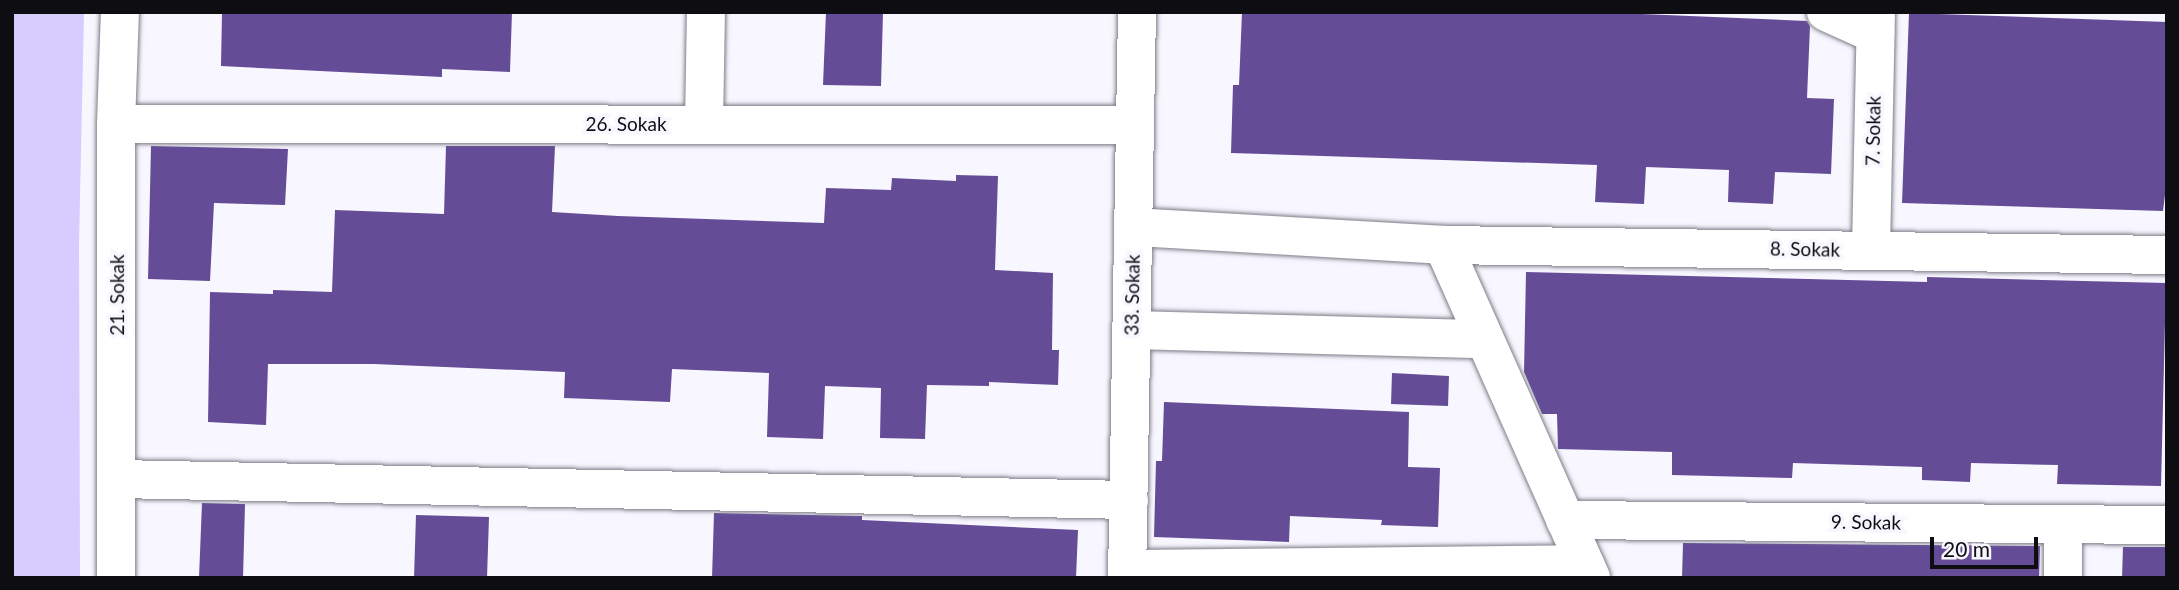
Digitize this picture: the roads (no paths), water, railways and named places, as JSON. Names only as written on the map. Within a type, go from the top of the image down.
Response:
[{"type":"street","name":"21. Sokak","points":[[116,578],[116,124],[120,12]]},
{"type":"street","points":[[704,124],[706,12]]},
{"type":"street","name":"33. Sokak","points":[[1128,574],[1137,12]]},
{"type":"street","points":[[1826,12],[1876,23]]},
{"type":"street","name":"7. Sokak","points":[[1871,249],[1876,23]]},
{"type":"street","name":"26. Sokak","points":[[116,124],[1135,125]]},
{"type":"street","name":"8. Sokak","points":[[1134,227],[1443,245],[2167,255]]},
{"type":"street","points":[[1128,574],[1588,571],[1443,245]]},
{"type":"street","points":[[1132,330],[1484,339]]},
{"type":"street","points":[[118,479],[1129,500]]},
{"type":"street","name":"9. Sokak","points":[[1565,520],[2167,525]]},
{"type":"street","points":[[2063,524],[2063,578]]}]
